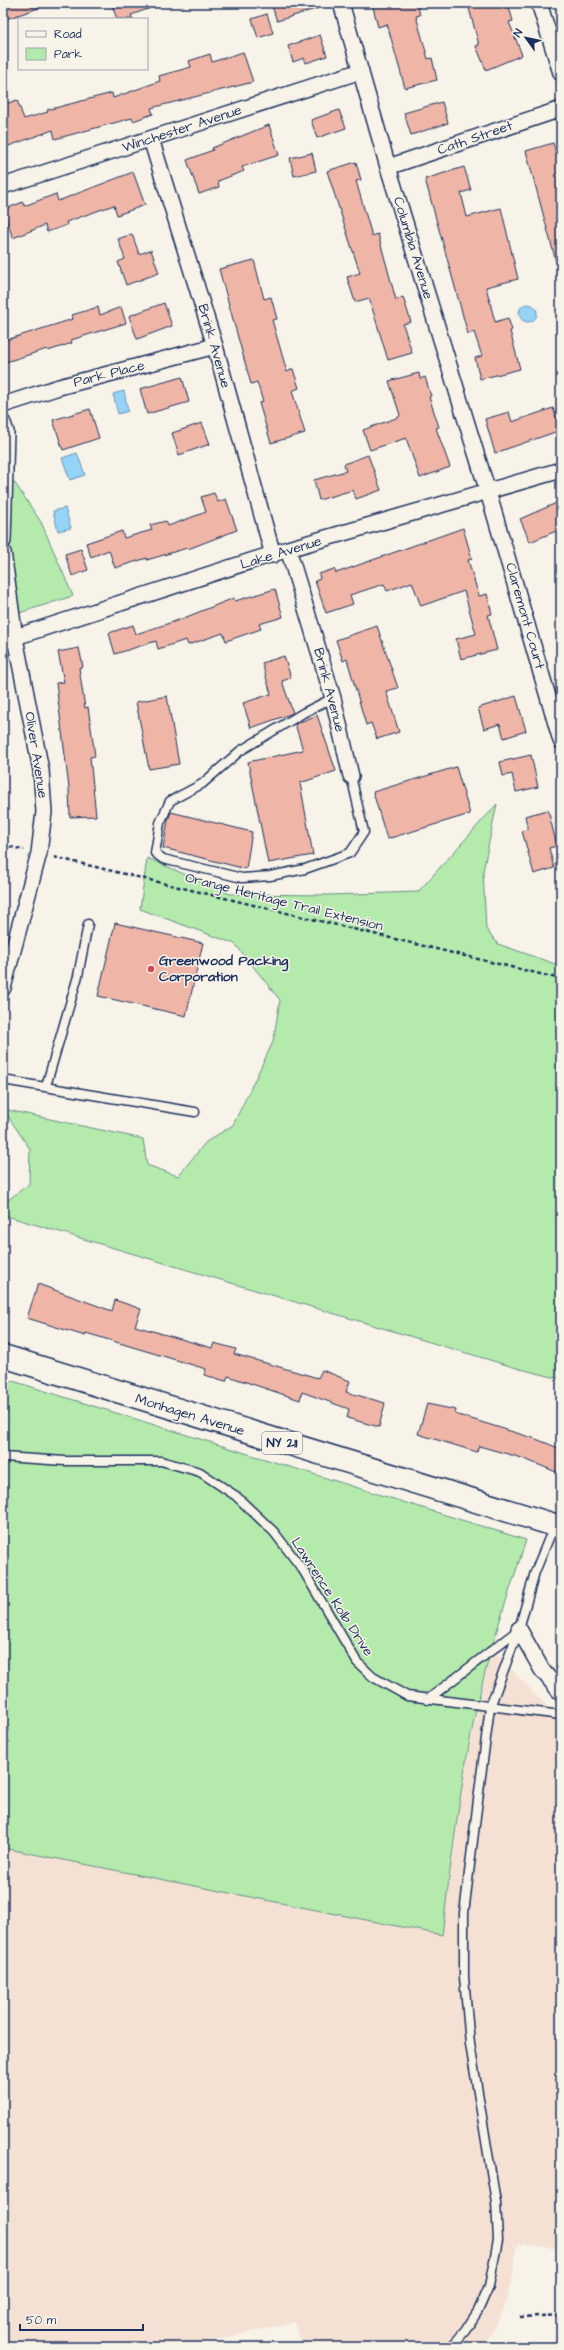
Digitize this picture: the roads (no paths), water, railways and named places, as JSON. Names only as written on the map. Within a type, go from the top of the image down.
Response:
[{"type":"main road","name":"Monhagen Avenue","points":[[3,1356],[558,1527]]},
{"type":"street","name":"Columbia Avenue","points":[[341,3],[388,167],[488,492]]},
{"type":"street","points":[[539,3],[561,72]]},
{"type":"street","name":"Winchester Avenue","points":[[3,186],[361,70]]},
{"type":"street","name":"Cath Street","points":[[388,167],[561,109]]},
{"type":"street","name":"Brink Avenue","points":[[151,139],[215,346],[273,555]]},
{"type":"street","name":"Park Place","points":[[3,405],[58,387],[215,346]]},
{"type":"street","points":[[3,423],[6,438],[3,541]]},
{"type":"street","name":"Lake Avenue","points":[[9,640],[288,550],[561,470]]},
{"type":"street","name":"Claremont Court","points":[[488,492],[561,741]]},
{"type":"street","name":"Brink Avenue","points":[[288,550],[333,698],[351,776]]},
{"type":"street","name":"Oliver Avenue","points":[[3,552],[9,640],[41,770],[44,812],[39,853],[3,986]]},
{"type":"street","points":[[519,1630],[542,1670],[561,1693]]},
{"type":"lane","name":"Brink Avenue","points":[[333,698],[303,713],[240,751],[202,784],[170,801],[160,823],[155,853],[163,859],[242,878],[270,876],[305,870],[350,854],[364,832],[351,776]]},
{"type":"lane","points":[[46,1086],[78,976],[88,924]]},
{"type":"lane","points":[[3,1080],[195,1112]]},
{"type":"lane","name":"Lawrence Kolb Drive","points":[[3,1457],[65,1461],[161,1461],[200,1472],[236,1496],[274,1532],[303,1570],[357,1662],[373,1678],[407,1696],[427,1700],[561,1715]]},
{"type":"lane","points":[[450,2347],[465,2331],[478,2311],[489,2286],[498,2240],[496,2202],[470,2044],[464,1977],[464,1913],[490,1707],[519,1630],[535,1572],[558,1527]]},
{"type":"lane","points":[[427,1700],[519,1630]]},
{"type":"water","points":[[524,304],[532,304],[537,309],[535,320],[532,322],[524,322],[519,317],[519,309]]},
{"type":"water","points":[[124,391],[128,411],[118,414],[113,394]]},
{"type":"water","points":[[77,453],[85,475],[70,480],[62,458]]},
{"type":"water","points":[[65,508],[71,528],[58,531],[53,511]]},
{"type":"place","name":"Greenwood Packing Corporation","points":[[151,969]]}]
